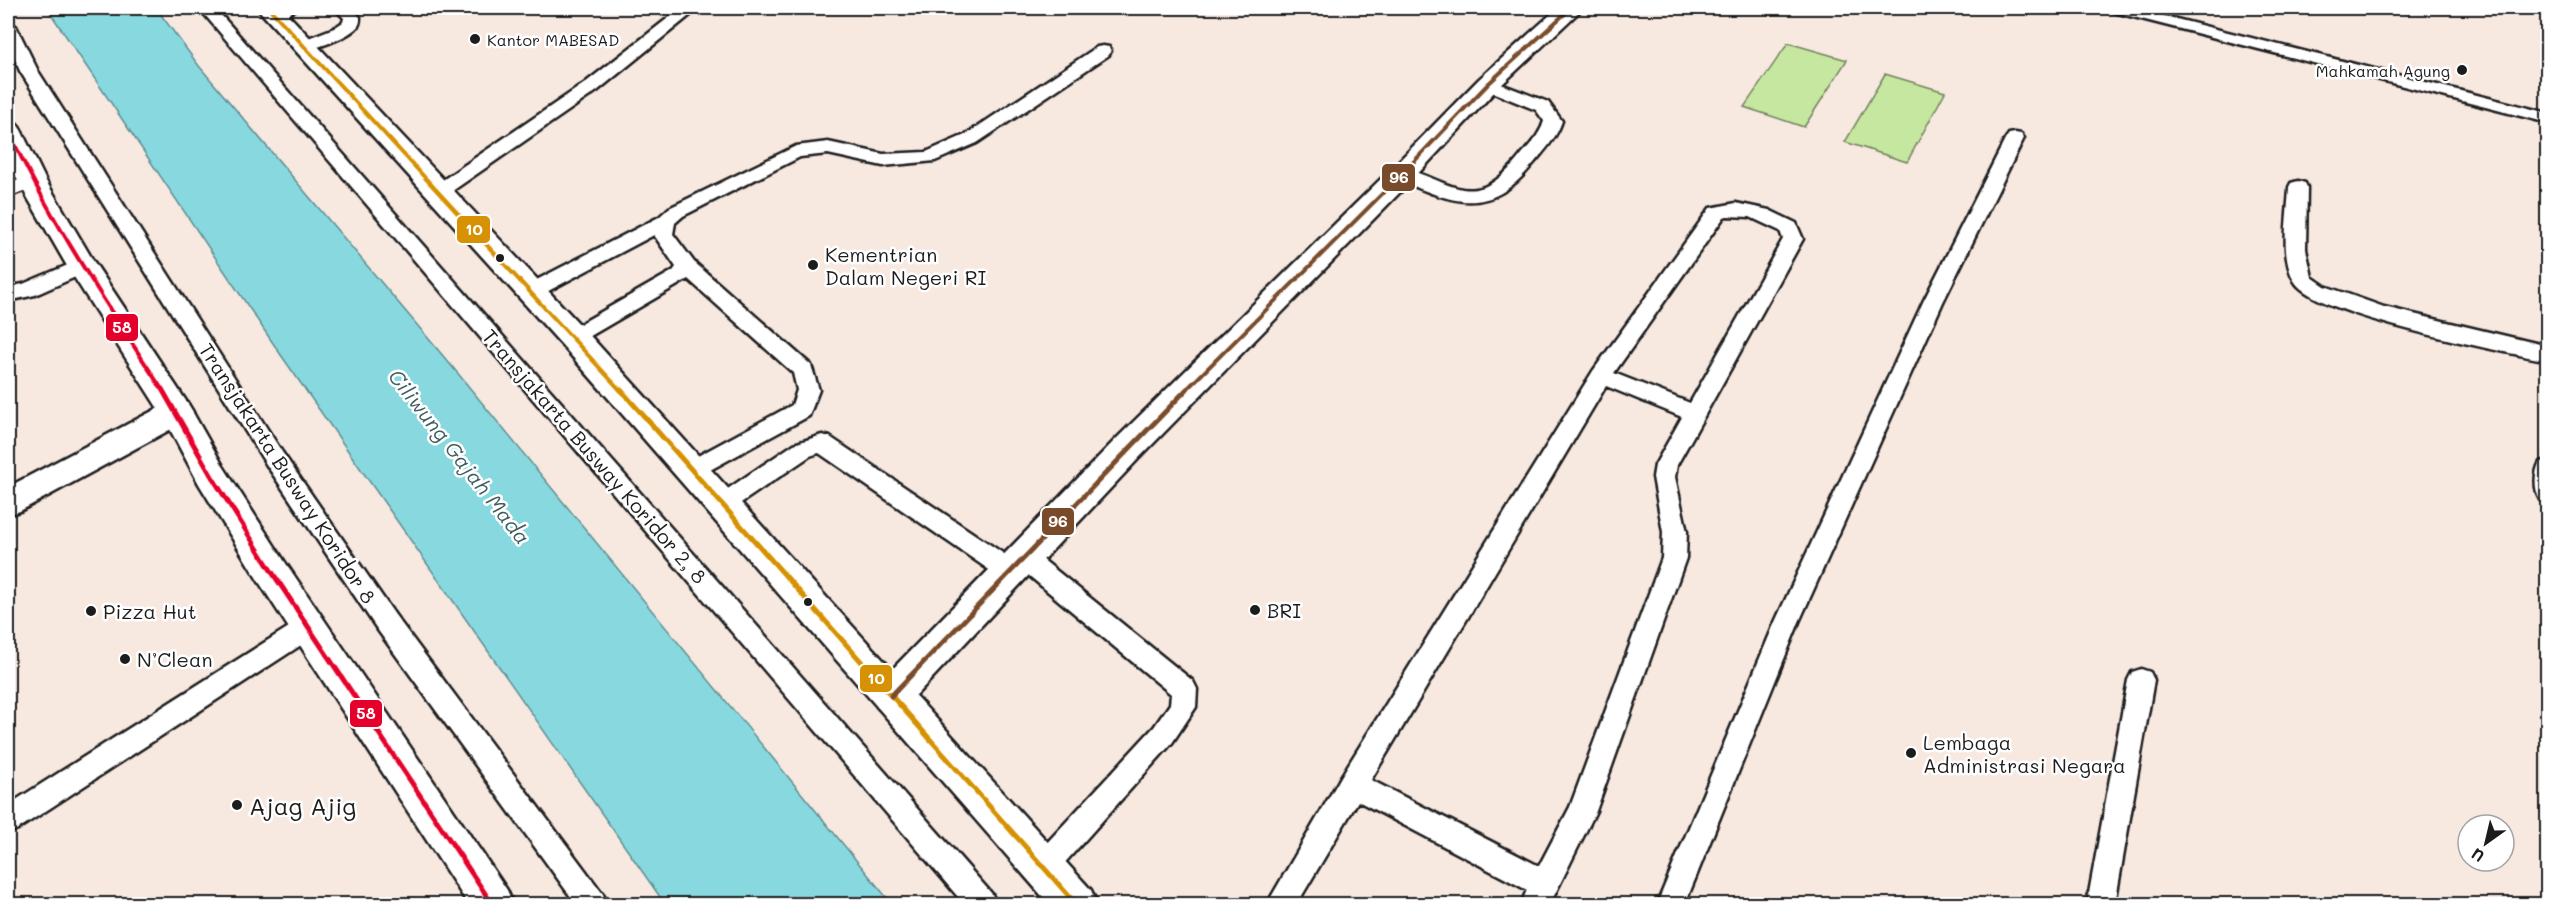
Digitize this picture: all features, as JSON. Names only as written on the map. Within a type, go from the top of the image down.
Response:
[{"type":"main road","points":[[891,696],[1128,448],[1402,174],[1488,84],[1571,8]]},
{"type":"main road","points":[[277,9],[304,46],[573,337],[1076,904]]},
{"type":"main road","points":[[8,130],[20,186],[82,266],[177,412],[211,475],[492,904]]},
{"type":"main road","points":[[8,502],[177,412]]},
{"type":"lane","name":"Transjakarta Busway Koridor 2, 8","points":[[207,8],[982,904]]},
{"type":"lane","points":[[304,46],[340,32],[351,24],[352,17],[342,8]]},
{"type":"lane","points":[[438,192],[591,87],[691,8]]},
{"type":"lane","points":[[2116,8],[2547,117]]},
{"type":"lane","name":"Transjakarta Busway Koridor 8","points":[[8,26],[29,71],[274,458],[386,622],[593,904]]},
{"type":"lane","points":[[530,292],[666,221],[676,212],[796,152],[828,148],[883,160],[929,157],[971,139],[1103,51]]},
{"type":"lane","points":[[1402,174],[1439,190],[1459,195],[1486,194],[1501,187],[1550,131],[1553,121],[1542,106],[1488,84]]},
{"type":"lane","points":[[1671,904],[1792,612],[1933,302],[2015,138]]},
{"type":"lane","points":[[2298,187],[2298,269],[2306,284],[2338,299],[2426,327],[2547,354]]},
{"type":"lane","points":[[1281,904],[1352,784],[1601,376],[1717,212],[1733,207],[1764,213],[1789,227],[1793,239],[1666,465],[1664,477],[1675,532],[1674,558],[1582,811],[1540,894],[1352,784]]},
{"type":"lane","points":[[666,221],[663,234],[687,267],[803,370],[808,390],[801,410],[691,470]]},
{"type":"lane","points":[[8,294],[28,290],[82,266]]},
{"type":"lane","points":[[573,337],[680,276],[687,267]]},
{"type":"lane","points":[[1601,376],[1695,414]]},
{"type":"lane","points":[[721,505],[802,450],[822,443],[1017,564],[1184,690],[1183,707],[1163,735],[1042,868]]},
{"type":"lane","points":[[2547,468],[2547,494]]},
{"type":"lane","points":[[8,820],[309,627]]},
{"type":"lane","points":[[2101,904],[2141,680]]},
{"type":"green space","points":[[1788,43],[1847,60],[1804,127],[1744,107]]},
{"type":"green space","points":[[1885,74],[1945,92],[1907,162],[1845,142]]},
{"type":"water","name":"Ciliwung Gajah Mada","points":[[47,8],[156,8],[199,66],[460,376],[892,904],[665,904],[281,355]]},
{"type":"transit line","name":"10","points":[[269,8],[573,337],[1076,904]]},
{"type":"transit line","name":"96","points":[[891,696],[1128,448],[1402,174],[1488,84],[1571,8]]},
{"type":"transit line","name":"58","points":[[8,130],[32,181],[82,266],[177,412],[211,475],[272,572],[492,904]]},
{"type":"place","name":"Kantor MABESAD","points":[[475,39]]},
{"type":"place","name":"Mahkamah Agung","points":[[2462,70]]},
{"type":"place","name":"Kementrian Dalam Negeri RI","points":[[813,265]]},
{"type":"place","name":"BRI","points":[[1255,610]]},
{"type":"place","name":"Pizza Hut","points":[[91,611]]},
{"type":"place","name":"N’Clean","points":[[125,659]]},
{"type":"place","name":"Lembaga Administrasi Negara","points":[[1911,753]]},
{"type":"place","name":"Ajag Ajig","points":[[237,805]]}]
